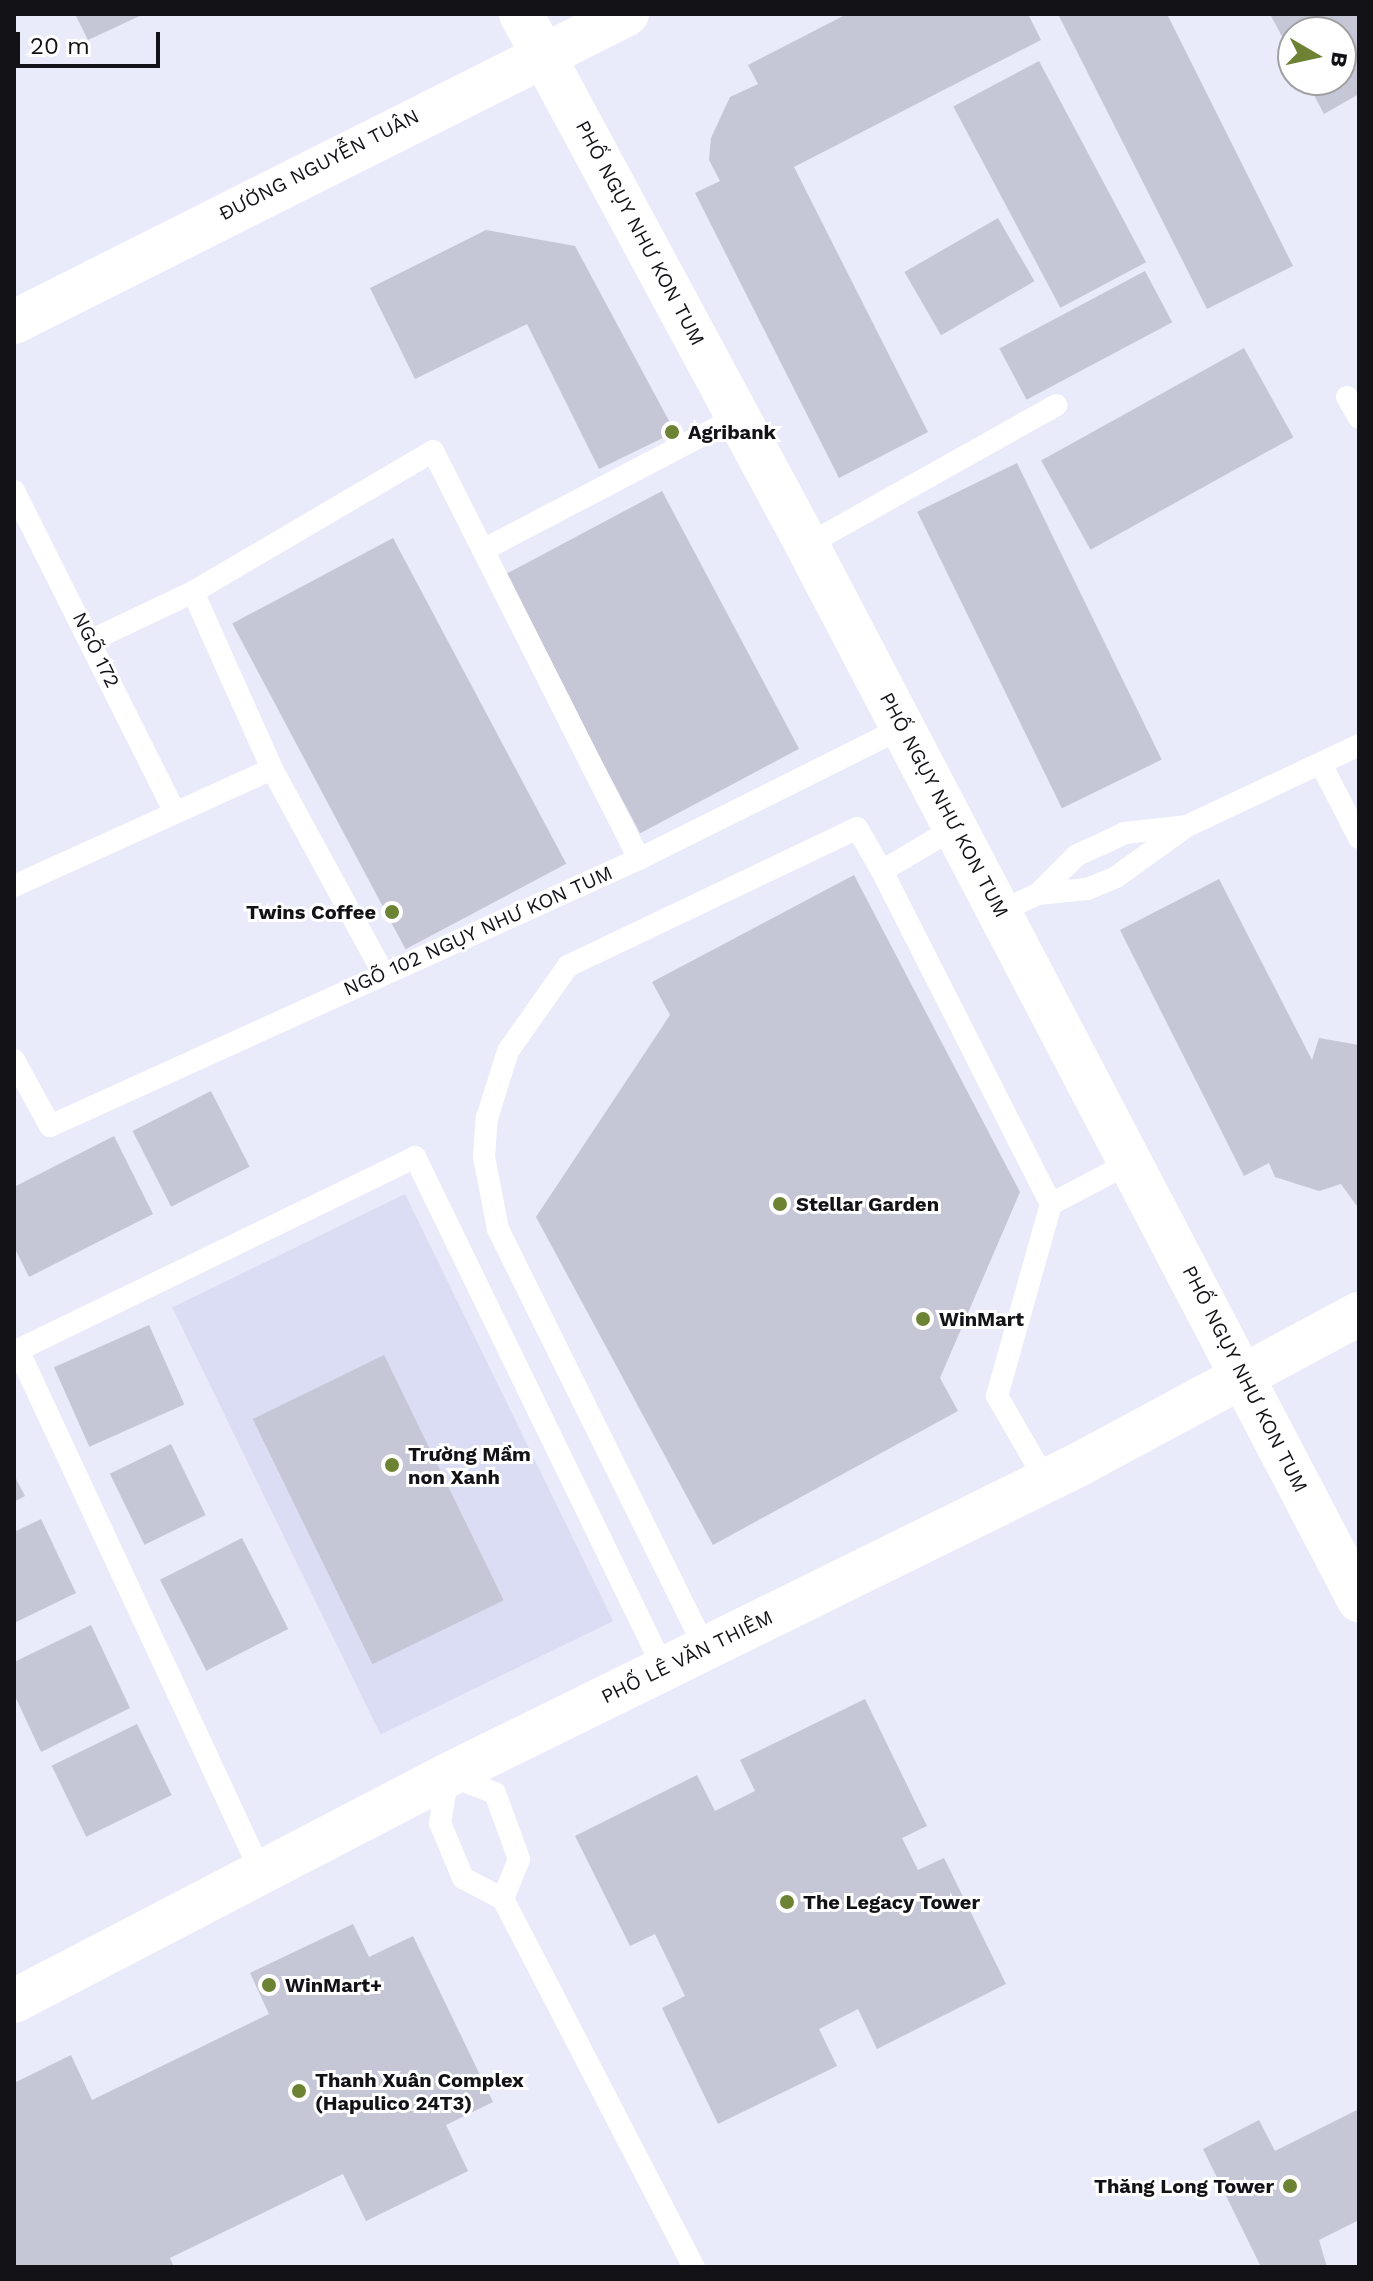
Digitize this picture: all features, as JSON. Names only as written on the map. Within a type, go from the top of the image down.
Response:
[{"type":"street","name":"PHỐ NGỤY NHƯ KON TUM","points":[[521,14],[739,416],[956,827],[1020,903],[1131,1162],[1359,1600]]},
{"type":"street","name":"ĐƯỜNG NGUYỄN TUÂN","points":[[14,322],[627,14]]},
{"type":"street","name":"PHỐ LÊ VĂN THIÊM","points":[[14,2001],[448,1775],[1046,1481],[1359,1314]]},
{"type":"lane","points":[[1347,397],[1359,418]]},
{"type":"lane","points":[[807,545],[1056,405]]},
{"type":"lane","points":[[483,550],[739,416]]},
{"type":"lane","points":[[92,640],[193,592],[433,451],[639,859]]},
{"type":"lane","name":"NGÕ 172","points":[[14,491],[92,640],[175,812]]},
{"type":"lane","points":[[193,592],[272,769],[383,973]]},
{"type":"lane","name":"NGÕ 102 NGỤY NHƯ KON TUM","points":[[14,1060],[50,1126],[639,859],[902,728]]},
{"type":"lane","points":[[1020,903],[1087,889],[1116,877],[1187,826],[1359,745]]},
{"type":"lane","points":[[1321,764],[1359,838]]},
{"type":"lane","points":[[14,886],[272,769]]},
{"type":"lane","points":[[1020,903],[1077,855],[1113,839],[1187,826]]},
{"type":"lane","points":[[882,871],[956,827]]},
{"type":"lane","points":[[705,1648],[498,1229],[489,1195],[487,1118],[508,1051],[568,966],[857,828],[882,871],[1051,1204],[997,1396],[1046,1481]]},
{"type":"lane","points":[[261,1872],[16,1351],[415,1157],[664,1669]]},
{"type":"lane","points":[[1051,1204],[1131,1162]]},
{"type":"lane","points":[[503,1899],[519,1859],[495,1793],[448,1775],[440,1823],[463,1878],[503,1899],[688,2265]]},
{"type":"shaded area","name":"Trường Mầm non Xanh","points":[[405,1194],[613,1621],[380,1734],[172,1308]]},
{"type":"building","points":[[75,14],[144,14],[88,40]]},
{"type":"building","points":[[847,14],[1028,14],[1041,40],[794,167],[928,432],[839,478],[695,193],[720,181],[709,160],[711,138],[730,97],[758,84],[748,65]]},
{"type":"building","points":[[1058,14],[1167,14],[1293,266],[1207,309]]},
{"type":"building","points":[[1270,14],[1359,14],[1359,94],[1357,16],[1277,16],[1277,27]]},
{"type":"building","points":[[1039,61],[1146,262],[1060,308],[953,107]]},
{"type":"building","points":[[1314,96],[1356,96],[1324,114]]},
{"type":"building","points":[[998,218],[1034,281],[941,335],[904,272]]},
{"type":"building","points":[[486,230],[575,246],[675,432],[599,469],[527,324],[415,379],[370,288]]},
{"type":"building","points":[[1145,271],[1172,322],[1027,400],[999,348]]},
{"type":"building","points":[[1244,348],[1293,437],[1091,550],[1041,460]]},
{"type":"building","points":[[1017,463],[1162,760],[1062,808],[917,512]]},
{"type":"building","points":[[662,491],[799,749],[640,833],[503,576]]},
{"type":"building","points":[[393,538],[566,864],[406,949],[232,623]]},
{"type":"building","name":"Stellar Garden","points":[[854,875],[1020,1192],[940,1378],[958,1411],[713,1545],[536,1217],[670,1015],[652,982]]},
{"type":"building","points":[[1219,879],[1312,1060],[1319,1038],[1359,1045],[1359,1209],[1341,1184],[1319,1191],[1275,1177],[1269,1163],[1244,1176],[1120,930]]},
{"type":"building","points":[[211,1091],[250,1167],[171,1207],[133,1131]]},
{"type":"building","points":[[114,1136],[153,1214],[29,1277],[14,1247],[14,1187]]},
{"type":"building","points":[[149,1325],[184,1404],[89,1447],[54,1367]]},
{"type":"building","points":[[384,1355],[504,1600],[372,1664],[253,1419]]},
{"type":"building","points":[[171,1444],[206,1515],[145,1545],[110,1474]]},
{"type":"building","points":[[14,1475],[25,1496],[14,1502]]},
{"type":"building","points":[[41,1519],[76,1593],[14,1623],[14,1532]]},
{"type":"building","points":[[242,1538],[288,1629],[206,1671],[160,1580]]},
{"type":"building","points":[[91,1625],[130,1708],[41,1752],[14,1694],[14,1662]]},
{"type":"building","name":"The Legacy Tower","points":[[865,1699],[927,1826],[902,1838],[918,1870],[944,1858],[1006,1984],[877,2049],[858,2009],[819,2029],[837,2066],[718,2124],[662,2008],[685,1996],[655,1934],[630,1946],[575,1836],[697,1775],[715,1811],[755,1791],[740,1760]]},
{"type":"building","points":[[137,1724],[172,1795],[86,1837],[52,1766]]},
{"type":"building","name":"Thanh Xuân Complex (Hapulico 24T3)","points":[[353,1924],[369,1957],[413,1936],[493,2102],[446,2125],[468,2171],[366,2221],[343,2174],[170,2258],[174,2267],[14,2267],[14,2083],[71,2055],[92,2100],[269,2014],[250,1973]]},
{"type":"building","name":"Thăng Long Tower","points":[[1359,2109],[1359,2220],[1319,2240],[1327,2267],[1261,2267],[1203,2149],[1259,2120],[1275,2151]]},
{"type":"place","name":"Agribank","points":[[672,432]]},
{"type":"place","name":"Twins Coffee","points":[[392,912]]},
{"type":"place","name":"Stellar Garden","points":[[780,1204]]},
{"type":"place","name":"WinMart","points":[[923,1319]]},
{"type":"place","name":"Trường Mầm non Xanh","points":[[392,1465]]},
{"type":"place","name":"The Legacy Tower","points":[[787,1902]]},
{"type":"place","name":"WinMart+","points":[[269,1985]]},
{"type":"place","name":"Thanh Xuân Complex (Hapulico 24T3)","points":[[299,2091]]},
{"type":"place","name":"Thăng Long Tower","points":[[1290,2186]]}]
